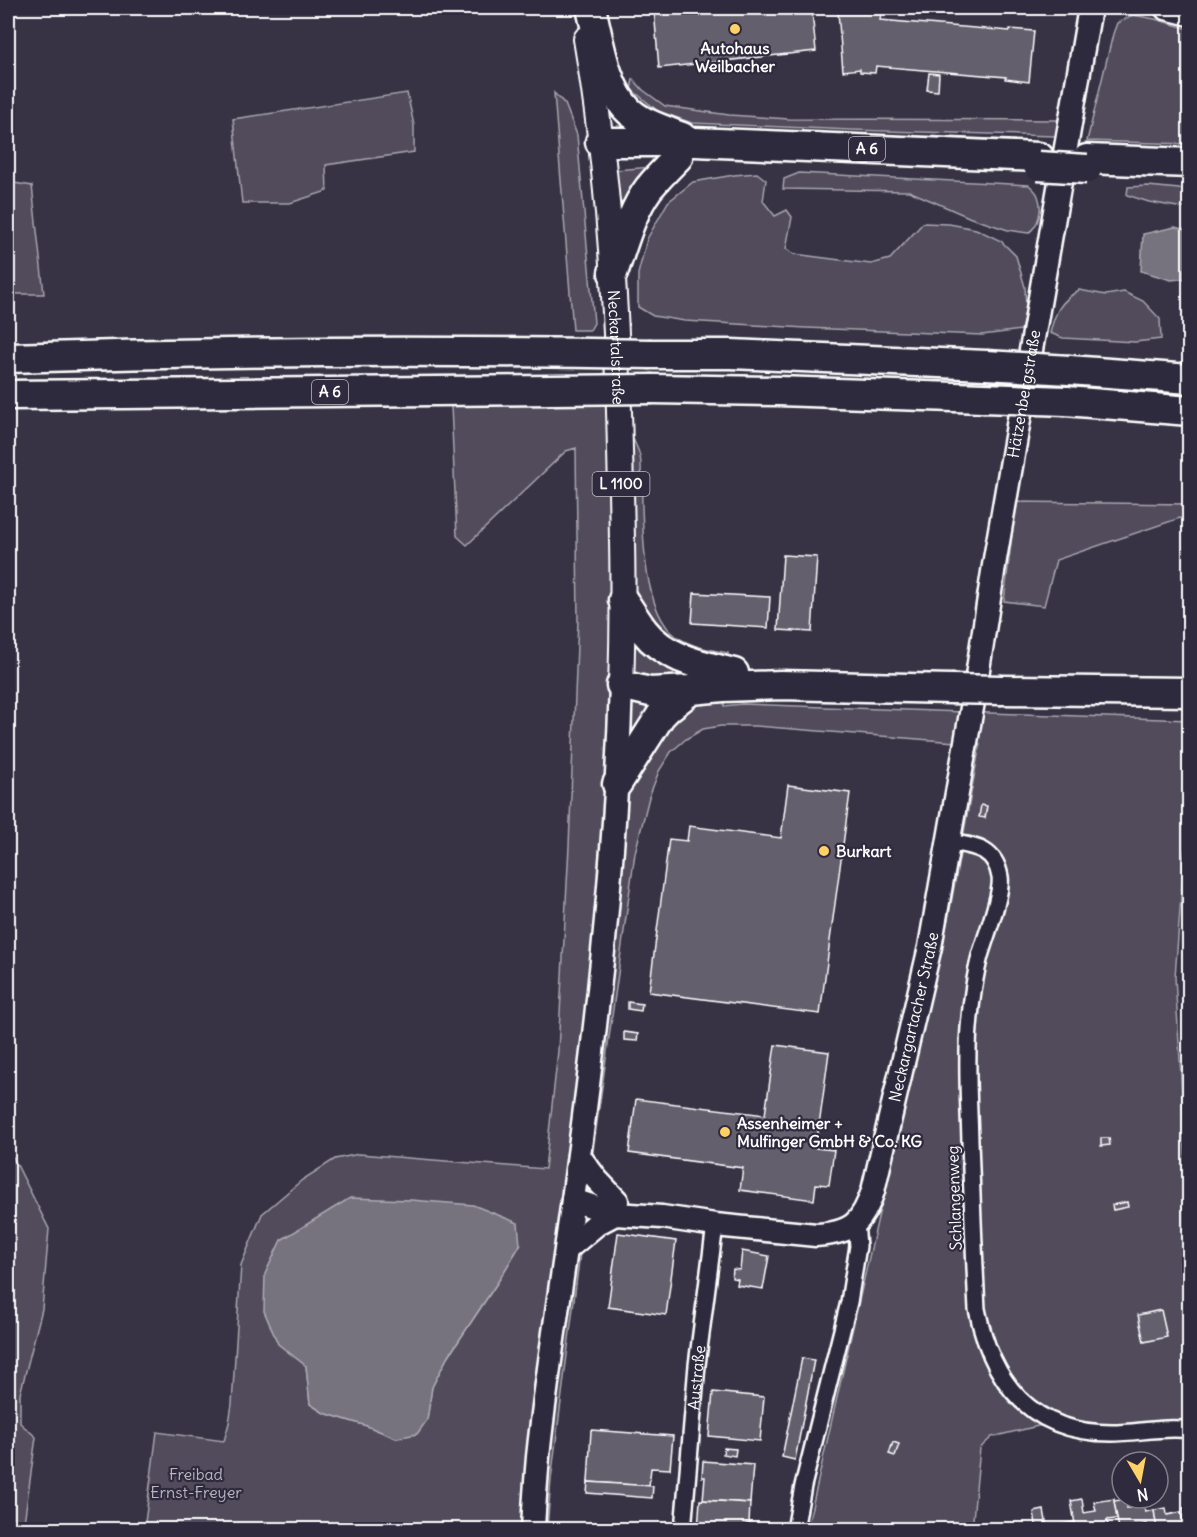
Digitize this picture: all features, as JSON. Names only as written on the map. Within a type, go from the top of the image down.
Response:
[{"type":"highway","points":[[585,12],[609,80],[627,110],[687,149]]},
{"type":"highway","points":[[601,151],[624,141],[656,143],[724,154],[1039,162],[1190,173]]},
{"type":"highway","points":[[613,273],[641,201],[650,188],[687,149]]},
{"type":"highway","points":[[1087,164],[1190,163]]},
{"type":"highway","points":[[8,358],[281,353],[732,354],[908,360],[1190,379]]},
{"type":"highway","name":"A 6","points":[[8,395],[653,389],[1066,401],[1190,411]]},
{"type":"highway","points":[[623,600],[645,632],[669,652],[694,663],[734,672]]},
{"type":"highway","points":[[621,679],[734,672],[838,675],[952,685]]},
{"type":"highway","points":[[621,679],[650,692],[781,685],[1190,684]]},
{"type":"highway","points":[[1002,685],[1190,692]]},
{"type":"highway","points":[[617,784],[661,716],[691,690]]},
{"type":"main road","name":"Neckartalstraße","points":[[585,12],[613,273],[620,412],[623,600],[621,679]]},
{"type":"street","name":"Hätzenbergstraße","points":[[960,781],[995,559],[1090,8]]},
{"type":"street","points":[[1166,8],[1190,14]]},
{"type":"street","name":"L 1100","points":[[532,1530],[538,1458],[603,960],[617,784],[621,679]]},
{"type":"street","name":"Neckargartacher Straße","points":[[856,1223],[868,1206],[873,1191],[930,947],[960,781]]},
{"type":"street","name":"Schlangenweg","points":[[949,842],[975,846],[984,851],[998,868],[1001,879],[980,956],[972,996],[968,1063],[977,1309],[982,1334],[991,1359],[1004,1381],[1020,1401],[1059,1424],[1096,1433],[1190,1430]]},
{"type":"street","points":[[579,1156],[616,1207]]},
{"type":"street","points":[[574,1195],[662,1217],[715,1225],[830,1234],[843,1231],[856,1223],[858,1246],[849,1302],[803,1486],[795,1530]]},
{"type":"street","points":[[567,1249],[616,1207]]},
{"type":"street","name":"Austraße","points":[[683,1530],[697,1365],[715,1225]]},
{"type":"green space","points":[[1133,15],[1189,29],[1189,144],[1087,141],[1117,23]]},
{"type":"green space","points":[[633,79],[643,90],[665,106],[729,115],[789,119],[1059,120],[1056,136],[692,123],[658,111],[631,89]]},
{"type":"green space","points":[[407,93],[414,125],[414,152],[326,165],[327,191],[290,203],[242,203],[233,119]]},
{"type":"green space","points":[[554,93],[565,104],[577,135],[594,323],[590,330],[573,330]]},
{"type":"green space","points":[[652,167],[620,218],[616,170]]},
{"type":"green space","points":[[757,173],[766,180],[763,201],[775,216],[787,210],[792,217],[786,249],[794,254],[871,264],[890,259],[923,223],[949,224],[976,229],[1001,241],[1016,256],[1025,287],[1026,311],[1021,330],[982,335],[685,321],[653,316],[638,307],[638,274],[647,239],[668,202],[693,182]]},
{"type":"green space","points":[[799,173],[1029,185],[1037,195],[1040,212],[1035,226],[1028,233],[1008,230],[971,218],[909,191],[783,189],[784,179]]},
{"type":"green space","points":[[8,182],[32,186],[44,294],[8,294]]},
{"type":"green space","points":[[1148,186],[1189,190],[1189,209],[1149,202],[1127,195],[1128,187]]},
{"type":"green space","points":[[1079,290],[1106,295],[1124,292],[1143,301],[1160,319],[1161,339],[1135,342],[1063,338],[1050,333],[1059,308]]},
{"type":"green space","name":"Freibad Ernst-Freyer","points":[[574,402],[631,403],[632,435],[641,460],[645,556],[655,604],[664,622],[676,636],[695,645],[728,653],[724,706],[742,704],[1189,720],[1189,825],[1184,856],[1175,977],[1189,1209],[1189,1244],[1182,1248],[1180,1265],[1189,1318],[1189,1421],[1113,1427],[1077,1423],[1054,1414],[1042,1425],[992,1437],[980,1448],[972,1529],[807,1529],[949,915],[980,744],[756,726],[721,726],[703,729],[686,739],[671,752],[659,771],[649,797],[635,853],[594,1144],[551,1480],[547,1529],[144,1530],[157,1432],[224,1441],[232,1404],[241,1265],[262,1214],[302,1180],[335,1159],[359,1154],[545,1169],[558,1051],[569,846],[578,620],[576,448],[566,451],[467,545],[457,536],[451,406]],"holes":[[[520,1245],[446,1360],[432,1387],[427,1420],[396,1438],[367,1426],[324,1413],[310,1404],[306,1366]]]},
{"type":"green space","points":[[1016,502],[1189,504],[1189,519],[1180,518],[1056,560],[1044,606],[1004,601]]},
{"type":"green space","points":[[8,1154],[13,1157],[49,1229],[42,1309],[20,1394],[20,1423],[36,1437],[23,1530],[8,1529]]},
{"type":"shaded area","points":[[1175,227],[1189,231],[1189,278],[1171,280],[1141,271],[1143,234]]},
{"type":"shaded area","points":[[350,1198],[473,1205],[518,1223],[520,1245],[446,1360],[432,1387],[427,1420],[417,1434],[396,1438],[367,1426],[324,1413],[310,1404],[306,1366],[278,1344],[264,1311],[265,1274],[281,1240]]},
{"type":"building","name":"Autohaus Weilbacher","points":[[799,8],[800,13],[812,12],[816,51],[659,68],[654,10]]},
{"type":"building","points":[[838,12],[881,13],[880,20],[1034,31],[1029,82],[1005,79],[1006,77],[876,66],[875,73],[860,72],[860,69],[843,71]]},
{"type":"building","points":[[929,73],[939,74],[938,91],[927,90]]},
{"type":"building","points":[[783,555],[817,557],[812,632],[778,630]]},
{"type":"building","points":[[694,593],[770,597],[768,628],[692,623]]},
{"type":"building","points":[[788,785],[850,793],[820,1014],[649,992],[669,839],[687,841],[689,826],[781,838]]},
{"type":"building","points":[[981,805],[987,806],[985,818],[979,817]]},
{"type":"building","points":[[628,1002],[642,1004],[641,1011],[628,1009]]},
{"type":"building","points":[[624,1032],[638,1034],[637,1041],[624,1040]]},
{"type":"building","name":"Assenheimer + Mulfinger GmbH & Co. KG","points":[[775,1045],[829,1052],[816,1148],[834,1150],[829,1185],[816,1184],[814,1200],[740,1190],[743,1168],[629,1153],[636,1099],[765,1115]]},
{"type":"building","points":[[1101,1138],[1109,1138],[1110,1145],[1101,1146]]},
{"type":"building","points":[[1127,1202],[1128,1207],[1113,1210],[1112,1205]]},
{"type":"building","points":[[618,1233],[676,1241],[666,1315],[608,1307]]},
{"type":"building","points":[[742,1251],[769,1256],[763,1289],[737,1285],[738,1279],[732,1278],[733,1269],[740,1270]]},
{"type":"building","points":[[1161,1310],[1167,1337],[1144,1342],[1138,1315]]},
{"type":"building","points":[[802,1358],[814,1360],[795,1460],[782,1457]]},
{"type":"building","points":[[713,1392],[764,1397],[760,1441],[709,1436]]},
{"type":"building","points":[[591,1430],[673,1436],[670,1469],[651,1468],[649,1486],[588,1482]]},
{"type":"building","points":[[893,1442],[899,1444],[895,1456],[889,1454]]},
{"type":"building","points":[[724,1448],[736,1449],[735,1456],[723,1454]]},
{"type":"building","points":[[703,1461],[753,1465],[750,1503],[703,1500],[705,1477],[702,1477]]},
{"type":"building","points":[[588,1482],[653,1486],[652,1498],[587,1493]]},
{"type":"building","points":[[1082,1499],[1084,1513],[1096,1511],[1094,1502],[1110,1500],[1110,1510],[1116,1510],[1117,1519],[1107,1520],[1108,1525],[1076,1530],[1071,1501]]},
{"type":"building","points":[[700,1500],[750,1503],[749,1524],[746,1524],[746,1530],[698,1530]]},
{"type":"building","points":[[1190,1507],[1190,1520],[1185,1521],[1183,1508]]},
{"type":"building","points":[[1044,1510],[1047,1527],[1075,1522],[1076,1530],[1037,1530],[1034,1512]]},
{"type":"building","points":[[1116,1510],[1145,1510],[1145,1512],[1154,1510],[1157,1528],[1147,1530],[1146,1524],[1119,1529]]},
{"type":"building","points":[[1154,1510],[1166,1510],[1167,1515],[1181,1512],[1184,1530],[1157,1530]]},
{"type":"place","name":"Autohaus Weilbacher","points":[[735,29]]},
{"type":"place","name":"Burkart","points":[[824,851]]},
{"type":"place","name":"Assenheimer + Mulfinger GmbH & Co. KG","points":[[725,1132]]}]
